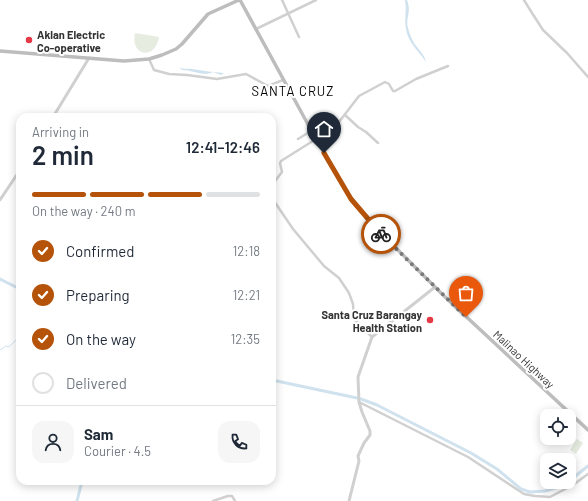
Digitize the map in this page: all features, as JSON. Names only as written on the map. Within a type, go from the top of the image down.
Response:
[{"type":"main road","name":"Malinao Highway","points":[[240,0],[311,131],[351,199],[377,229],[435,287],[588,430]]},
{"type":"main road","points":[[0,51],[132,61],[149,59],[162,56],[176,49],[208,14],[240,0]]},
{"type":"street","points":[[282,0],[299,37]]},
{"type":"street","points":[[256,29],[316,0]]},
{"type":"street","points":[[524,0],[543,30],[567,53],[588,77]]},
{"type":"street","points":[[55,113],[89,58]]},
{"type":"street","points":[[149,59],[154,70],[169,74],[217,79],[246,74],[268,86],[284,80]]},
{"type":"street","points":[[276,180],[282,172],[281,161],[332,131],[359,96],[385,82],[389,84],[393,91],[395,91],[416,79],[448,66]]},
{"type":"street","points":[[345,115],[378,142]]},
{"type":"street","points":[[298,139],[311,131]]},
{"type":"street","points":[[0,200],[16,176]]},
{"type":"street","points":[[276,204],[293,229],[324,266],[339,278],[348,292],[353,304],[354,319],[372,337]]},
{"type":"street","points":[[349,501],[359,461],[358,456],[364,443],[370,435],[370,431],[359,402],[358,377],[372,337],[435,287]]},
{"type":"street","points":[[359,402],[468,457],[524,494],[550,497],[573,485],[588,474]]},
{"type":"street","points":[[213,501],[228,496],[232,496],[235,501]]},
{"type":"shaded area","points":[[135,33],[159,37],[157,45],[153,50],[148,52],[144,53],[139,51],[134,41]]},
{"type":"shaded area","points":[[577,439],[583,443],[576,454],[570,450],[573,445],[576,445]]},
{"type":"water","points":[[405,0],[407,0],[409,12],[407,24],[409,32],[414,43],[423,54],[426,62],[411,43],[407,34],[405,26]]},
{"type":"water","points":[[179,67],[184,69],[224,73],[221,75],[213,72],[202,74],[182,70]]},
{"type":"waterway","points":[[0,279],[16,287]]},
{"type":"waterway","points":[[0,350],[6,346],[9,347],[16,340]]},
{"type":"waterway","points":[[276,381],[357,398]]},
{"type":"waterway","points":[[361,399],[377,405],[471,453],[497,469],[521,489],[530,492],[552,489]]},
{"type":"waterway","points":[[576,475],[588,466]]},
{"type":"waterway","points":[[77,501],[81,485]]},
{"type":"way so far","points":[[381,234],[466,317]]},
{"type":"place","name":"Aklan Electric Co-operative","points":[[29,40]]},
{"type":"place","name":"Santa Cruz Barangay Health Station","points":[[430,320]]},
{"type":"district","name":"SANTA CRUZ","points":[[293,91]]},
{"type":"route","points":[[324,153],[351,199],[381,234]]}]
